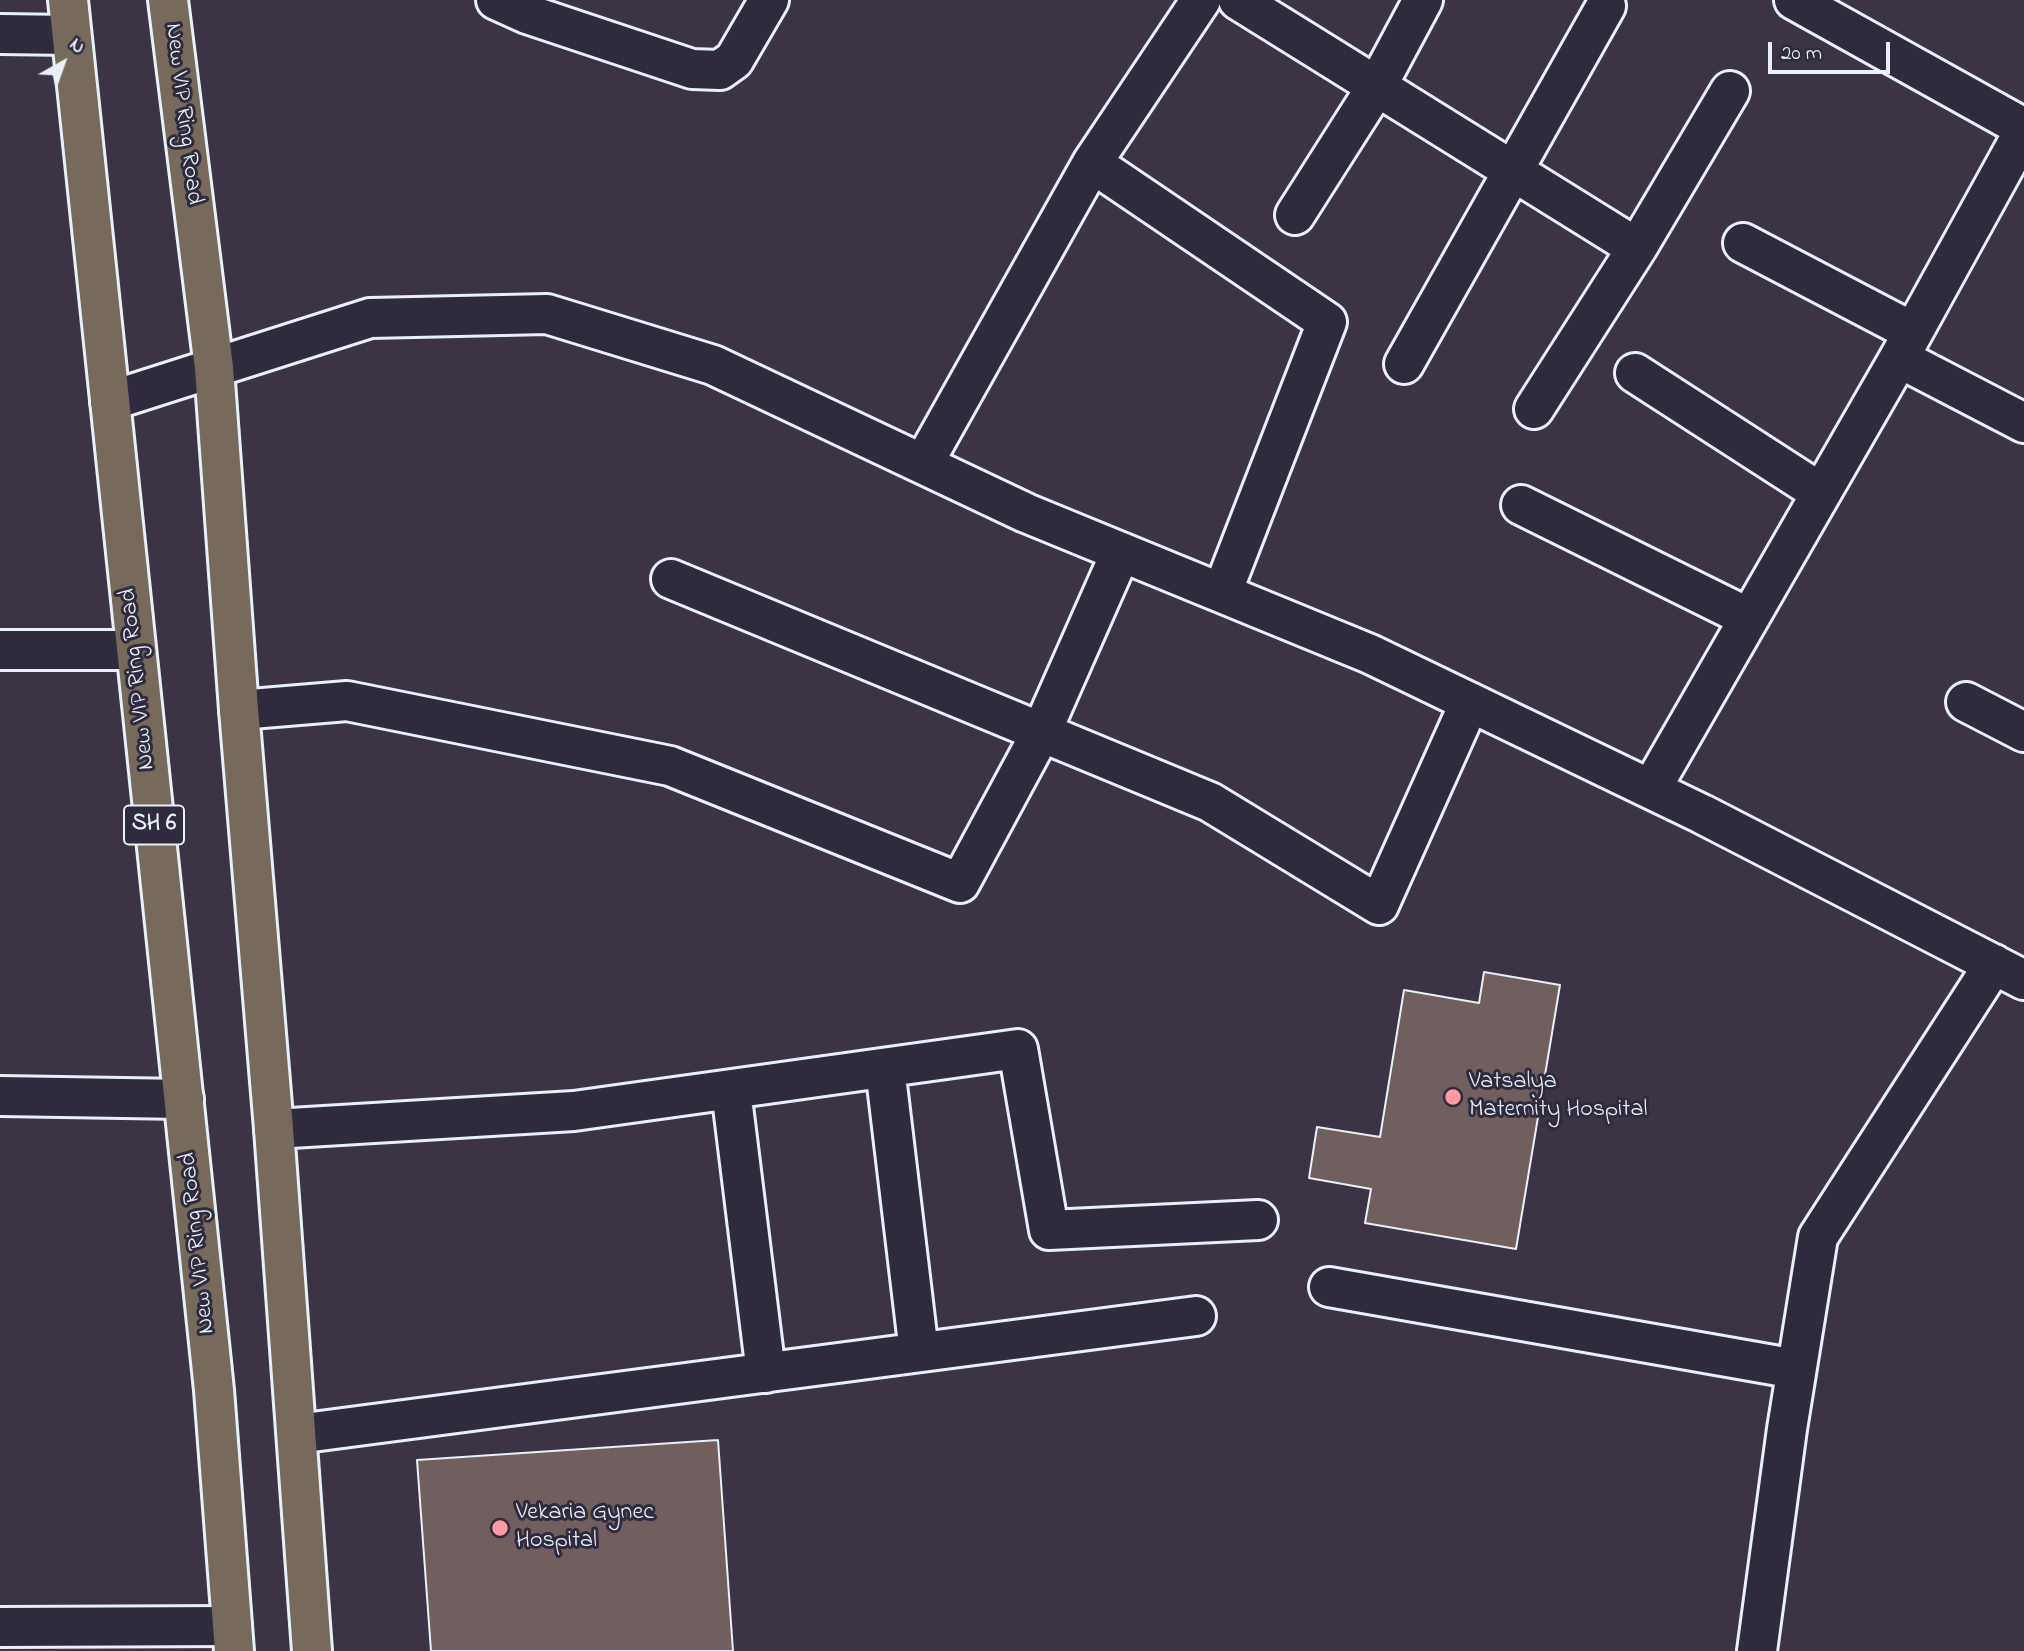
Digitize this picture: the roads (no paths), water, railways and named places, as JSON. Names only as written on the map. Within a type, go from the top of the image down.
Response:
[{"type":"main road","name":"New VIP Ring Road","points":[[168,0],[214,368],[312,1651]]},
{"type":"main road","name":"New VIP Ring Road","points":[[69,18],[214,1390],[233,1638]]},
{"type":"street","points":[[496,0],[527,14],[692,69],[720,70],[734,60],[769,0]]},
{"type":"street","points":[[923,464],[1092,163],[1201,0]]},
{"type":"street","points":[[1238,0],[1637,248]]},
{"type":"street","points":[[1296,215],[1377,86],[1423,0]]},
{"type":"street","points":[[1650,789],[1906,345],[2024,130],[1794,0]]},
{"type":"street","points":[[1404,363],[1606,6]]},
{"type":"street","points":[[0,34],[69,18]]},
{"type":"street","points":[[1534,409],[1637,248],[1730,91]]},
{"type":"street","points":[[1092,163],[1327,323],[1222,593]]},
{"type":"street","points":[[1743,243],[2024,423]]},
{"type":"street","points":[[110,401],[370,318],[547,314],[713,365],[1026,513],[1370,654],[1650,789],[2009,972],[1818,1237],[1796,1370],[1757,1651]]},
{"type":"street","points":[[1635,373],[1821,493]]},
{"type":"street","points":[[1521,505],[1749,618]]},
{"type":"street","points":[[239,710],[347,701],[670,766],[960,883],[1041,733],[1121,552]]},
{"type":"street","points":[[671,579],[1210,802],[1379,905],[1470,702]]},
{"type":"street","points":[[0,650],[136,650]]},
{"type":"street","points":[[1966,702],[2024,732]]},
{"type":"street","points":[[274,1129],[574,1111],[1018,1049],[1049,1230],[1258,1220]]},
{"type":"street","points":[[885,1068],[919,1352]]},
{"type":"street","points":[[732,1090],[765,1373]]},
{"type":"street","points":[[0,1096],[184,1099]]},
{"type":"street","points":[[1329,1287],[1796,1370]]},
{"type":"street","points":[[297,1434],[1196,1316]]},
{"type":"street","points":[[0,1627],[233,1638]]},
{"type":"place","name":"Vatsalya Maternity Hospital","points":[[1453,1097]]},
{"type":"place","name":"Vekaria Gynec Hospital","points":[[500,1528]]}]
